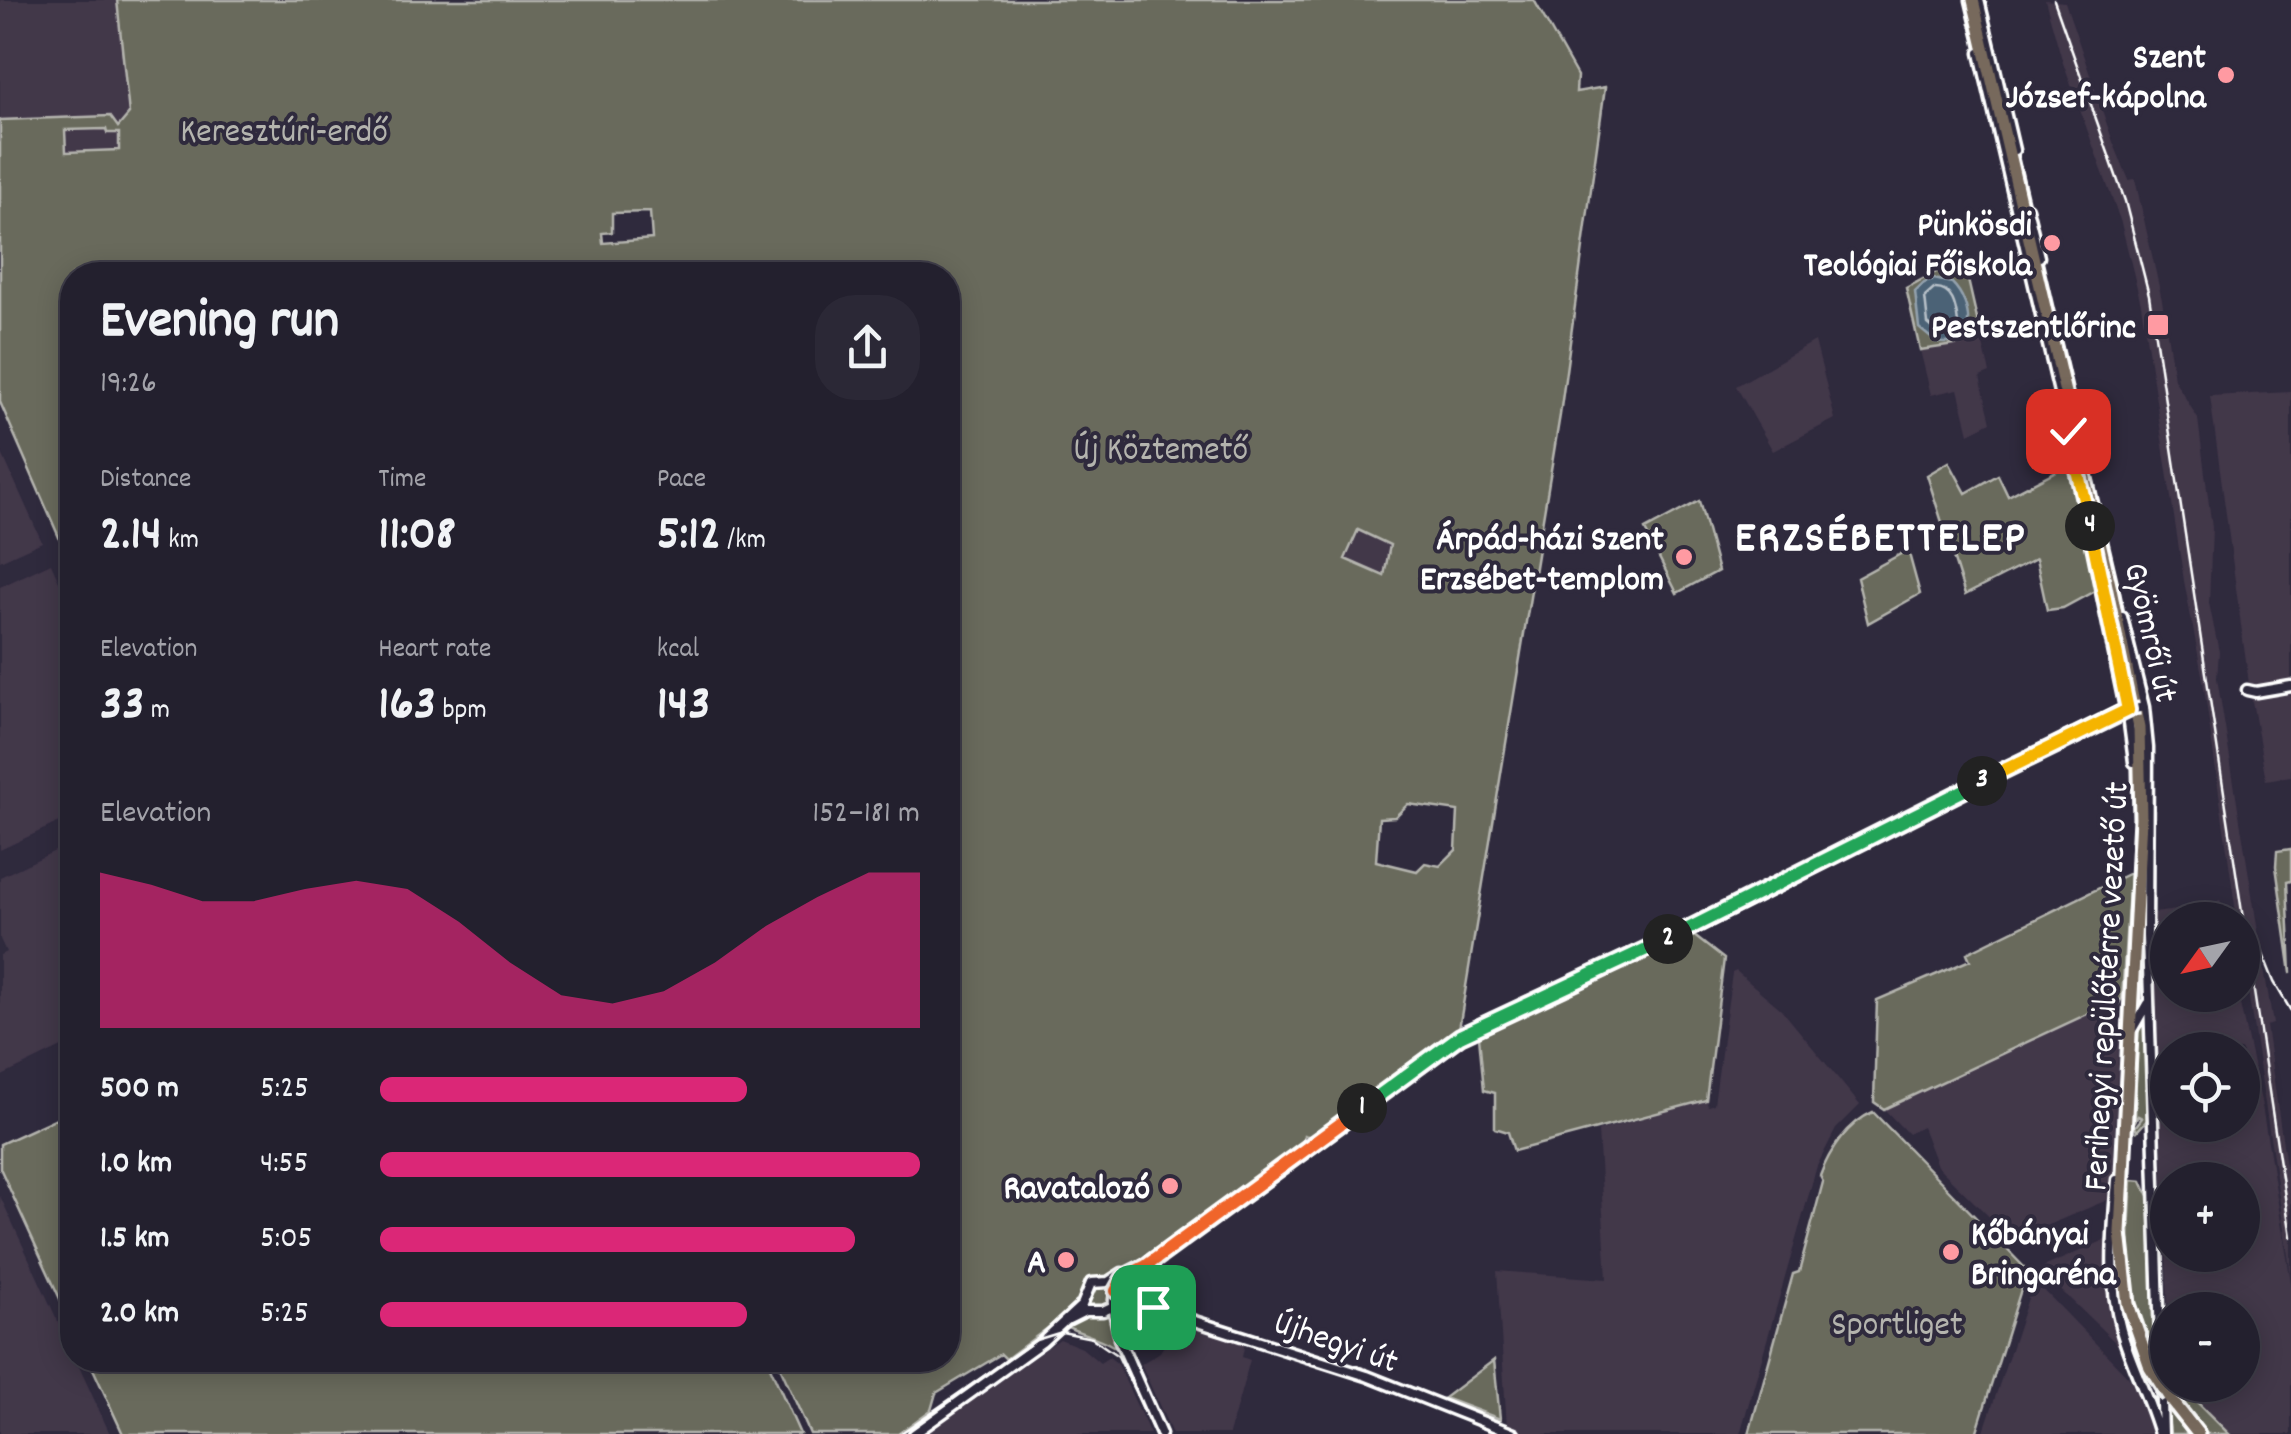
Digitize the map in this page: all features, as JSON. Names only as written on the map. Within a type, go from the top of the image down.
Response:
[{"type":"main road","name":"Ferihegyi repülőtérre vezető út","points":[[1973,0],[2139,728],[2141,818],[2121,1264],[2133,1323],[2150,1367],[2198,1434]]},
{"type":"street","name":"Gyömrői út","points":[[1973,0],[2105,590],[2136,709],[2134,885],[2112,1260],[2120,1326],[2161,1434]]},
{"type":"street","name":"Gyömrői út","points":[[1973,0],[2150,777],[2148,991],[2157,1292]]},
{"type":"street","points":[[2247,690],[2291,686]]},
{"type":"street","points":[[1161,1434],[1120,1342],[1112,1306],[1124,1277],[1149,1263],[1460,1036],[1695,926],[2136,709]]},
{"type":"street","name":"Gyömrői út","points":[[2130,1034],[2147,1008],[2148,991]]},
{"type":"street","points":[[1108,1282],[1149,1263]]},
{"type":"street","points":[[914,1434],[1069,1319],[1086,1300],[1092,1284],[1099,1280],[1108,1282],[1116,1291]]},
{"type":"street","name":"Újhegyi út","points":[[1116,1291],[1142,1304],[1367,1376],[1514,1434]]},
{"type":"street","points":[[1086,1300],[1120,1342]]},
{"type":"street","name":"Újhegyi út","points":[[1112,1306],[1124,1302],[1142,1304]]},
{"type":"street","points":[[1069,1319],[1112,1306]]},
{"type":"street","points":[[2142,1387],[2150,1386]]},
{"type":"street","name":"Gyömrői út","points":[[2160,1402],[2161,1434]]},
{"type":"shaded area","points":[[0,0],[117,0],[129,114],[118,128],[110,116],[0,120]]},
{"type":"shaded area","points":[[2045,0],[2065,2],[2113,142],[2129,180],[2135,179],[2162,300],[2174,379],[2198,419],[2212,528],[2209,603],[2219,652],[2217,678],[2253,902],[2234,902],[2203,680],[2141,304],[2121,223],[2063,63]]},
{"type":"shaded area","points":[[107,129],[119,133],[120,150],[66,152],[65,130]]},
{"type":"shaded area","points":[[1815,341],[1835,419],[1773,451],[1736,386]]},
{"type":"shaded area","points":[[1982,341],[1990,373],[1980,377],[1991,422],[1969,433],[1958,389],[1931,395],[1920,350]]},
{"type":"shaded area","points":[[2291,392],[2291,776],[2266,780],[2210,396]]},
{"type":"shaded area","points":[[0,449],[42,542],[0,561]]},
{"type":"shaded area","points":[[1358,530],[1390,545],[1384,577],[1345,559]]},
{"type":"shaded area","points":[[51,563],[60,584],[60,822],[0,850],[0,587]]},
{"type":"shaded area","points":[[60,849],[60,1048],[0,1077],[0,955],[6,952],[0,939],[0,877]]},
{"type":"shaded area","points":[[2260,944],[2273,1024],[2266,1026],[2291,1200],[2291,1275],[2260,1070],[2260,1032],[2254,1032],[2251,1012],[2260,1012]]},
{"type":"shaded area","points":[[1736,971],[1781,1009],[1860,1105],[1836,1129],[1817,1166],[1740,1434],[1521,1434],[1507,1428],[1497,1271],[1607,1279],[1598,1131],[1706,1100],[1708,1106],[1714,1104],[1732,973]]},
{"type":"shaded area","points":[[2101,1007],[2107,1020],[2116,1019],[2120,1027],[2112,1198],[2013,1240],[1937,1166],[1922,1127],[1908,1134],[1884,1109]]},
{"type":"shaded area","points":[[2157,1012],[2242,1012],[2246,1032],[2157,1032]]},
{"type":"shaded area","points":[[2260,1097],[2291,1282],[2291,1434],[2229,1434],[2200,1402],[2260,1402],[2260,1292],[2167,1292],[2167,1272],[2260,1272],[2260,1162],[2162,1162],[2162,1142],[2260,1142]]},
{"type":"shaded area","points":[[0,1196],[60,1326],[60,1372],[82,1372],[110,1434],[0,1434]]},
{"type":"shaded area","points":[[2105,1240],[2109,1295],[2120,1347],[2039,1269]]},
{"type":"shaded area","points":[[2034,1280],[2135,1384],[2152,1434],[1983,1434]]},
{"type":"shaded area","points":[[1180,1321],[1245,1343],[1242,1357],[1250,1360],[1229,1434],[1172,1434],[1141,1364],[1160,1352]]},
{"type":"shaded area","points":[[1060,1339],[1082,1348],[1100,1363],[1109,1357],[1117,1363],[1150,1434],[925,1434]]},
{"type":"green space","points":[[117,0],[1534,0],[1577,76],[1576,92],[1605,87],[1560,415],[1458,1035],[1315,1138],[1304,1135],[1303,1145],[1141,1260],[1154,1286],[1155,1298],[1147,1322],[1127,1340],[1113,1346],[1057,1321],[1006,1359],[1001,1354],[936,1393],[931,1410],[898,1434],[810,1434],[782,1372],[960,1372],[960,262],[60,262],[60,540],[0,402],[0,120],[110,116],[118,127],[129,114]],"holes":[[[106,129],[107,133],[119,133],[119,150],[66,152],[65,130]],[[650,212],[652,239],[603,243],[602,233],[612,232],[612,213]],[[1358,530],[1390,545],[1384,576],[1345,559]],[[1408,804],[1458,811],[1456,850],[1440,866],[1425,863],[1417,871],[1376,861],[1379,818],[1395,817]]]},
{"type":"green space","points":[[1963,258],[1982,341],[1920,350],[1906,288]]},
{"type":"green space","points":[[2065,443],[2098,589],[2063,608],[2047,610],[2036,559],[1965,595],[1927,475],[1949,462],[1966,493],[1998,475],[2008,496],[2056,471],[2048,455]]},
{"type":"green space","points":[[1699,501],[1718,571],[1677,593],[1645,530]]},
{"type":"green space","points":[[1908,550],[1920,594],[1868,623],[1857,578]]},
{"type":"green space","points":[[2291,849],[2291,881],[2287,882],[2291,973],[2276,866],[2277,851]]},
{"type":"green space","points":[[2130,873],[2122,998],[2117,1006],[2103,1013],[2100,1008],[1884,1109],[1874,1102],[1877,1000],[1970,960],[1967,953]]},
{"type":"green space","points":[[1693,935],[1724,959],[1706,1100],[1514,1151],[1508,1132],[1495,1128],[1495,1093],[1484,1090],[1479,1036]]},
{"type":"green space","points":[[2147,1016],[2149,1118],[2137,1131],[2135,1127],[2142,1118],[2138,1116],[2135,1121],[2137,1030]]},
{"type":"green space","name":"Sportliget","points":[[1873,1112],[2027,1270],[1976,1434],[1749,1434],[1793,1274],[1799,1272],[1823,1182],[1820,1176],[1840,1139]]},
{"type":"green space","points":[[60,1116],[60,1299],[0,1168],[0,1144]]},
{"type":"green space","points":[[2132,1180],[2142,1181],[2149,1197],[2153,1292],[2150,1292],[2150,1353],[2133,1299],[2129,1252]]},
{"type":"green space","points":[[1494,1360],[1500,1419],[1444,1398]]},
{"type":"green space","points":[[95,1372],[772,1372],[800,1434],[123,1434]]},
{"type":"green space","points":[[2166,1402],[2197,1402],[2229,1434],[2170,1434]]},
{"type":"water","points":[[1934,279],[1952,283],[1968,313],[1965,332],[1950,343],[1936,342],[1919,328],[1915,292]]},
{"type":"tram line","points":[[900,1434],[1036,1340],[1062,1332],[1092,1338],[1118,1356],[1155,1434]]},
{"type":"railway","points":[[2054,0],[2125,201],[2149,295],[2291,1237]]},
{"type":"railway","points":[[2260,947],[2291,1011]]},
{"type":"place","name":"Szent József-kápolna","points":[[2226,75]]},
{"type":"place","name":"Pünkösdi Teológiai Főiskola","points":[[2052,243]]},
{"type":"place","name":"Pestszentlőrinc","points":[[2158,325]]},
{"type":"place","name":"Árpád-házi Szent Erzsébet-templom","points":[[1684,557]]},
{"type":"place","name":"Ravatalozó","points":[[1170,1186]]},
{"type":"place","name":"Kőbányai Bringaréna","points":[[1951,1252]]},
{"type":"place","name":"A","points":[[1066,1260]]},
{"type":"district","name":"ERZSÉBETTELEP","points":[[1881,534]]},
{"type":"route","points":[[1153,1307],[1121,1296],[1116,1291],[1120,1280],[1146,1266],[1460,1036],[1695,926],[2128,710],[2068,431]]},
{"type":"park label","name":"Keresztúri-erdő","points":[[284,129]]},
{"type":"park label","name":"Új Köztemető","points":[[1161,447]]}]
